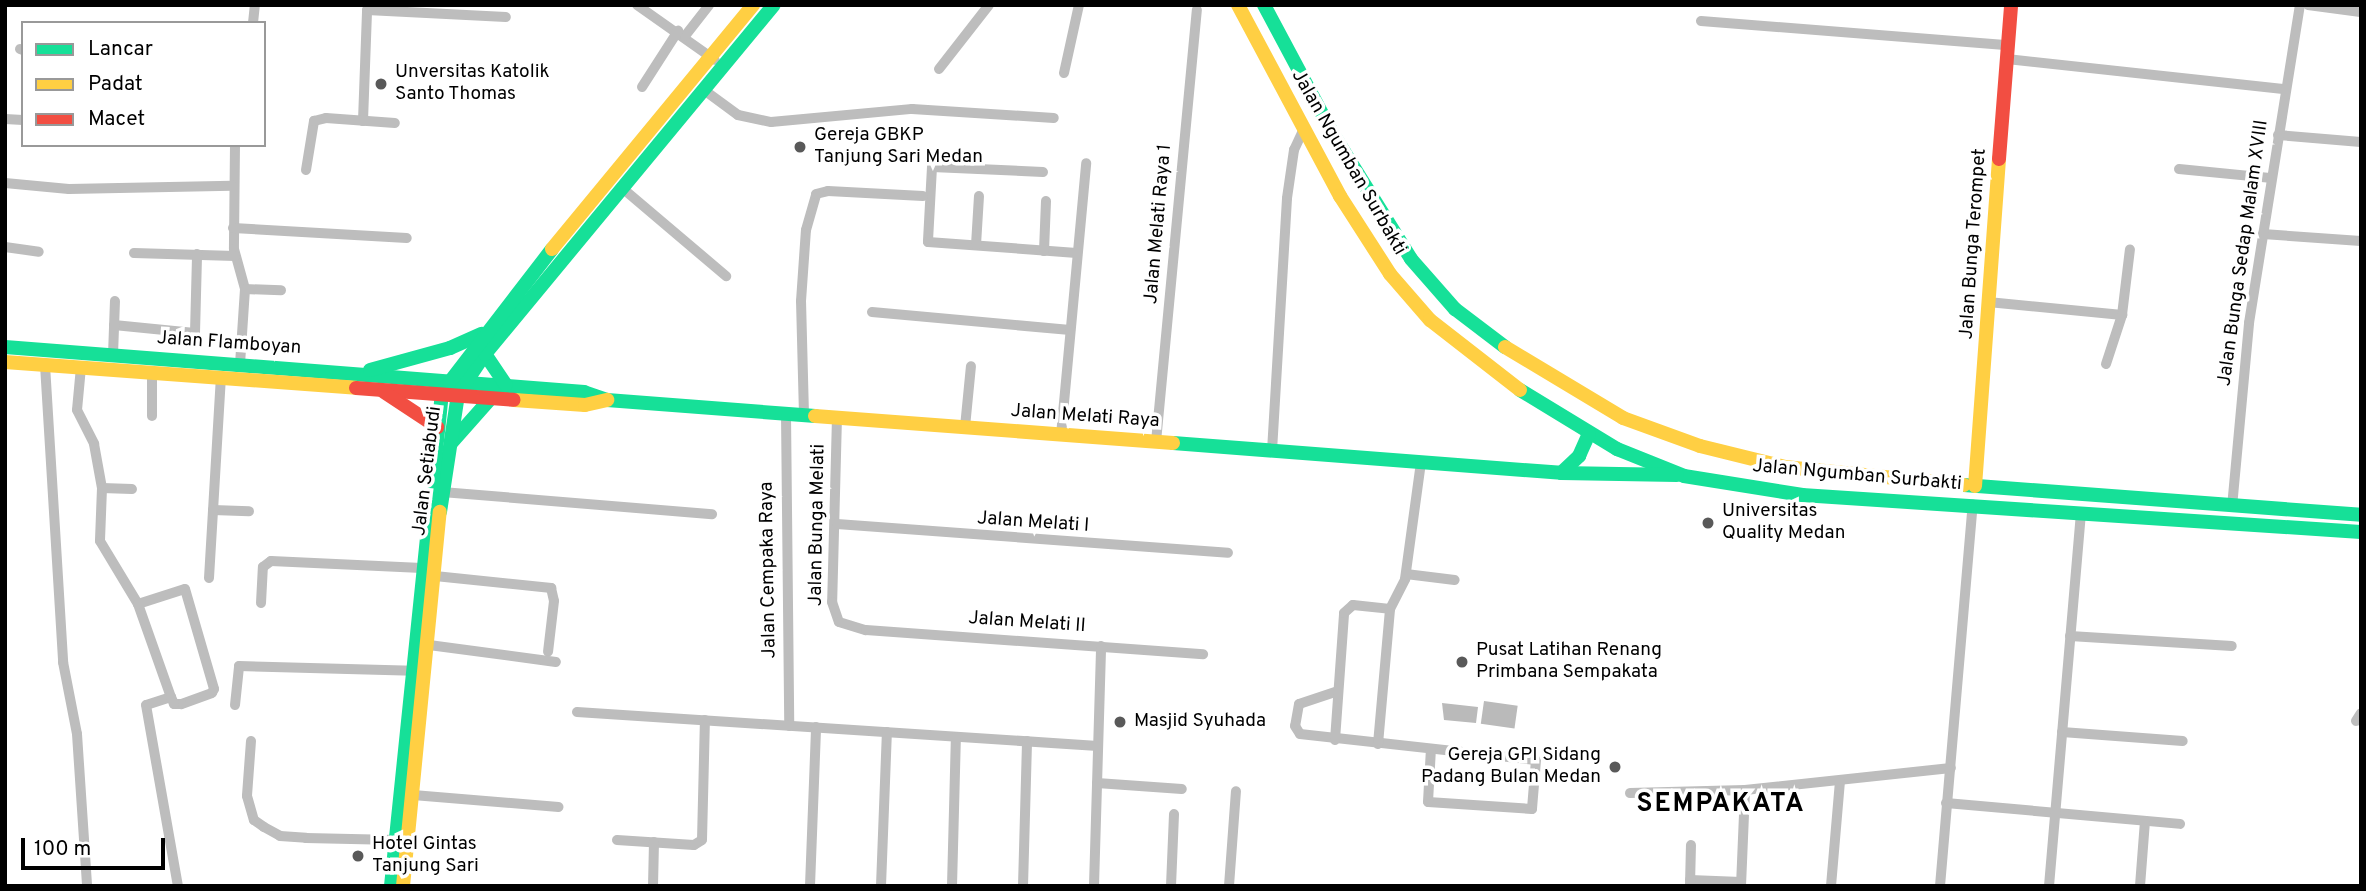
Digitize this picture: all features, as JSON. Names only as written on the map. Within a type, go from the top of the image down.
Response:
[{"type":"main road","name":"Jalan Setiabudi","points":[[391,886],[437,427],[445,386],[558,240],[753,5]]},
{"type":"main road","name":"Jalan Setiabudi","points":[[403,886],[429,645],[442,492],[461,388],[485,354],[572,251],[621,187],[775,5]]},
{"type":"main road","name":"Jalan Ngumban Surbakti","points":[[1238,5],[1304,130],[1390,274],[1430,320],[1492,372],[1589,434],[1684,476],[1802,495],[1973,504],[2361,532]]},
{"type":"main road","name":"Jalan Ngumban Surbakti","points":[[1264,5],[1333,134],[1411,259],[1455,309],[1564,386],[1623,418],[1700,446],[1785,467],[1975,486],[2361,515]]},
{"type":"main road","name":"Jalan Bunga Terompet","points":[[1975,486],[2011,5]]},
{"type":"main road","points":[[1313,145],[1333,134]]},
{"type":"main road","points":[[558,240],[572,251]]},
{"type":"main road","points":[[358,373],[440,352],[485,332]]},
{"type":"main road","name":"Jalan Flamboyan","points":[[5,347],[240,365],[376,388],[445,386]]},
{"type":"main road","points":[[485,354],[506,385]]},
{"type":"main road","name":"Jalan Flamboyan","points":[[5,362],[221,377],[358,373],[445,386]]},
{"type":"main road","name":"Jalan Melati Raya","points":[[461,388],[506,385],[584,391],[607,400],[786,414],[1561,473],[1684,476]]},
{"type":"main road","name":"Jalan Melati Raya","points":[[445,386],[492,397],[585,405],[607,400]]},
{"type":"main road","points":[[376,388],[411,406],[437,427]]},
{"type":"main road","points":[[449,446],[492,397]]},
{"type":"main road","points":[[1561,473],[1579,456],[1589,434]]},
{"type":"street","points":[[637,5],[682,34],[724,67]]},
{"type":"street","points":[[642,87],[682,34],[709,5]]},
{"type":"street","points":[[939,69],[989,5]]},
{"type":"street","points":[[1064,73],[1079,5]]},
{"type":"street","name":"Jalan Bunga Sedap Malam XVIII","points":[[2232,507],[2249,323],[2270,177],[2300,5]]},
{"type":"street","points":[[2308,5],[2361,12]]},
{"type":"street","points":[[363,121],[365,12],[377,7],[506,17]]},
{"type":"street","name":"Jalan Melati Raya 1","points":[[1156,442],[1197,10]]},
{"type":"street","points":[[1701,22],[2008,52],[2285,89]]},
{"type":"street","points":[[704,90],[738,115],[771,122],[912,109],[1054,118]]},
{"type":"street","points":[[306,170],[314,121],[395,123]]},
{"type":"street","points":[[1272,451],[1287,198],[1294,150],[1304,130]]},
{"type":"street","points":[[2278,135],[2361,142]]},
{"type":"street","points":[[235,147],[232,186],[235,256],[245,289],[240,365]]},
{"type":"street","points":[[1060,435],[1086,163]]},
{"type":"street","points":[[1043,172],[933,167],[928,242],[1077,253]]},
{"type":"street","points":[[2179,169],[2270,177]]},
{"type":"street","points":[[5,183],[69,189],[232,186]]},
{"type":"street","points":[[621,187],[726,276]]},
{"type":"street","points":[[804,415],[802,301],[806,230],[816,194],[828,191],[923,197]]},
{"type":"street","points":[[976,245],[979,196]]},
{"type":"street","points":[[1044,251],[1046,201]]},
{"type":"street","points":[[233,228],[407,238]]},
{"type":"street","points":[[2263,234],[2361,241]]},
{"type":"street","points":[[5,247],[39,252]]},
{"type":"street","points":[[2106,365],[2122,315],[2130,249]]},
{"type":"street","points":[[134,253],[235,256]]},
{"type":"street","points":[[114,325],[195,333],[197,254]]},
{"type":"street","points":[[245,289],[281,290]]},
{"type":"street","points":[[113,355],[115,301]]},
{"type":"street","points":[[1988,302],[2122,315]]},
{"type":"street","points":[[872,312],[1070,330]]},
{"type":"street","points":[[45,365],[64,662],[77,734],[87,886]]},
{"type":"street","points":[[965,427],[971,366]]},
{"type":"street","points":[[81,367],[77,410],[94,444],[102,488],[100,541],[138,604],[174,704],[212,694],[214,689],[185,589],[138,604]]},
{"type":"street","points":[[152,372],[152,416]]},
{"type":"street","points":[[209,578],[221,377]]},
{"type":"street","name":"Jalan Cempaka Raya","points":[[786,414],[789,726]]},
{"type":"street","name":"Jalan Bunga Melati","points":[[837,417],[837,524],[832,602],[839,622],[849,625]]},
{"type":"street","points":[[1378,744],[1390,609],[1406,574],[1421,462]]},
{"type":"street","points":[[102,488],[132,489]]},
{"type":"street","points":[[442,492],[712,514]]},
{"type":"street","points":[[1940,886],[1973,504]]},
{"type":"street","points":[[213,510],[249,511]]},
{"type":"street","points":[[2049,886],[2081,513]]},
{"type":"street","name":"Jalan Melati I","points":[[837,524],[1228,553]]},
{"type":"street","points":[[261,603],[263,567],[271,561],[422,568]]},
{"type":"street","points":[[1406,574],[1455,580]]},
{"type":"street","points":[[435,576],[551,588],[554,601],[548,652]]},
{"type":"street","points":[[1335,740],[1344,613],[1353,605],[1390,609]]},
{"type":"street","name":"Jalan Melati II","points":[[849,625],[1203,654]]},
{"type":"street","points":[[2070,636],[2232,646]]},
{"type":"street","points":[[429,645],[556,662]]},
{"type":"street","points":[[1094,886],[1101,646]]},
{"type":"street","points":[[235,705],[239,666],[413,671]]},
{"type":"street","points":[[1338,691],[1299,704],[1296,715],[1300,734],[1335,740],[1536,760],[1532,809],[1428,802],[1431,750]]},
{"type":"street","points":[[171,697],[146,705],[178,886]]},
{"type":"street","points":[[577,712],[1098,746]]},
{"type":"street","points":[[617,840],[694,845],[702,840],[705,720]]},
{"type":"street","points":[[810,886],[816,727]]},
{"type":"street","points":[[881,886],[887,732]]},
{"type":"street","points":[[2062,732],[2183,741]]},
{"type":"street","points":[[952,886],[956,737]]},
{"type":"street","points":[[251,741],[247,796],[254,820],[264,827],[280,836],[396,839]]},
{"type":"street","points":[[1023,886],[1027,741]]},
{"type":"street","points":[[1630,793],[1745,790],[1951,768]]},
{"type":"street","points":[[1831,886],[1840,781]]},
{"type":"street","points":[[1097,783],[1182,789]]},
{"type":"street","points":[[1691,845],[1690,883],[1741,884],[1745,790]]},
{"type":"street","points":[[1229,886],[1236,792]]},
{"type":"street","points":[[413,796],[559,807]]},
{"type":"street","points":[[1946,803],[2180,824]]},
{"type":"street","points":[[1171,886],[1174,814]]},
{"type":"street","points":[[2140,886],[2146,821]]},
{"type":"street","points":[[653,886],[654,842]]},
{"type":"shaded area","points":[[1484,701],[1518,706],[1514,729],[1481,724]]},
{"type":"shaded area","points":[[1442,703],[1478,707],[1476,723],[1444,720]]},
{"type":"traffic: fast","points":[[440,512],[458,394],[485,354],[774,5]]},
{"type":"traffic: fast","points":[[1264,5],[1333,134],[1411,259],[1455,309],[1505,347]]},
{"type":"traffic: fast","points":[[391,886],[442,392],[552,249]]},
{"type":"traffic: fast","points":[[370,370],[450,348],[482,334]]},
{"type":"traffic: fast","points":[[5,347],[584,392],[607,400],[815,416]]},
{"type":"traffic: fast","points":[[485,354],[506,385]]},
{"type":"traffic: fast","points":[[1520,390],[1617,449],[1684,476],[1802,495],[2361,532]]},
{"type":"traffic: fast","points":[[452,442],[492,397]]},
{"type":"traffic: fast","points":[[1561,473],[1579,456],[1589,434]]},
{"type":"traffic: fast","points":[[1173,443],[1561,473],[1677,475]]},
{"type":"traffic: fast","points":[[1964,485],[2361,515]]},
{"type":"traffic: slow","points":[[552,249],[753,5]]},
{"type":"traffic: slow","points":[[1238,5],[1340,196],[1390,274],[1430,320],[1520,390]]},
{"type":"traffic: slow","points":[[1975,486],[1999,159]]},
{"type":"traffic: slow","points":[[1505,347],[1623,418],[1700,446],[1785,467],[1964,485]]},
{"type":"traffic: slow","points":[[5,362],[356,388]]},
{"type":"traffic: slow","points":[[514,400],[585,405],[607,400]]},
{"type":"traffic: slow","points":[[815,416],[1173,443]]},
{"type":"traffic: slow","points":[[403,886],[440,512]]},
{"type":"traffic: jam","points":[[1999,159],[2011,5]]},
{"type":"traffic: jam","points":[[356,388],[514,400]]},
{"type":"traffic: jam","points":[[384,392],[437,427]]},
{"type":"place","name":"Unversitas Katolik Santo Thomas","points":[[381,84]]},
{"type":"place","name":"Gereja GBKP Tanjung Sari Medan","points":[[800,147]]},
{"type":"place","name":"Universitas Quality Medan","points":[[1708,523]]},
{"type":"place","name":"Pusat Latihan Renang Primbana Sempakata","points":[[1462,662]]},
{"type":"place","name":"Masjid Syuhada","points":[[1120,722]]},
{"type":"place","name":"Gereja GPI Sidang Padang Bulan Medan","points":[[1615,767]]},
{"type":"place","name":"Hotel Gintas Tanjung Sari","points":[[358,856]]},
{"type":"district","name":"SEMPAKATA","points":[[1721,805]]}]
